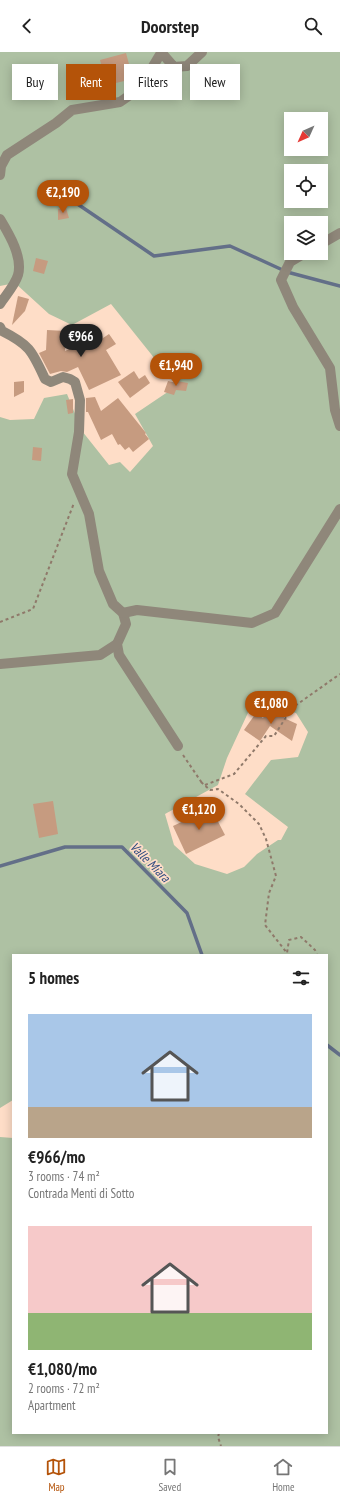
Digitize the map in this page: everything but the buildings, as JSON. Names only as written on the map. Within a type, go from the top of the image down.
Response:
[{"type":"street","points":[[0,175],[1,166],[7,156],[56,123],[72,110],[120,102],[140,88],[160,52],[174,67],[187,66],[202,52]]},
{"type":"street","points":[[0,219],[12,241],[19,268],[18,276],[0,304]]},
{"type":"street","points":[[328,240],[340,233]]},
{"type":"street","points":[[293,260],[288,265],[282,278],[293,307],[330,368],[335,410],[340,426]]},
{"type":"street","points":[[0,327],[2,331],[18,340],[32,352],[45,379],[52,382],[63,377],[75,382],[80,400],[79,432],[72,474],[89,514],[99,571],[113,604],[123,613],[126,624],[117,644],[100,655],[0,664]]},
{"type":"street","points":[[123,613],[137,610],[252,623],[275,613],[340,509]]},
{"type":"street","points":[[117,644],[119,655],[178,746]]},
{"type":"path","points":[[0,622],[33,609],[79,490]]},
{"type":"path","points":[[204,785],[234,774],[266,736],[274,736],[292,708],[340,674]]},
{"type":"path","points":[[178,746],[204,785],[210,790],[218,789],[239,804],[259,824],[276,876],[269,893],[265,925],[287,953],[289,940],[301,938],[315,950],[317,954]]},
{"type":"path","points":[[219,1434],[218,1437],[221,1446]]},
{"type":"green space","points":[[0,52],[340,52],[340,1446],[0,1446],[0,1137],[12,1138],[12,1434],[328,1434],[328,954],[12,954],[12,1101],[0,1108],[0,417],[10,420],[34,419],[44,398],[67,394],[82,431],[109,465],[120,462],[130,472],[153,446],[135,414],[181,383],[171,379],[111,304],[72,325],[49,314],[15,283],[0,286]],"holes":[[[253,702],[296,713],[308,732],[298,757],[271,760],[245,794],[288,827],[281,840],[278,840],[257,854],[244,867],[227,874],[195,864],[174,845],[165,814],[218,785],[227,758]]]},
{"type":"waterway","points":[[51,186],[154,256],[230,246],[287,272],[340,286]]},
{"type":"waterway","name":"Valle Miara","points":[[0,866],[65,847],[122,847],[187,913],[202,954]]},
{"type":"waterway","name":"Valle Miara","points":[[328,1046],[340,1055]]}]
